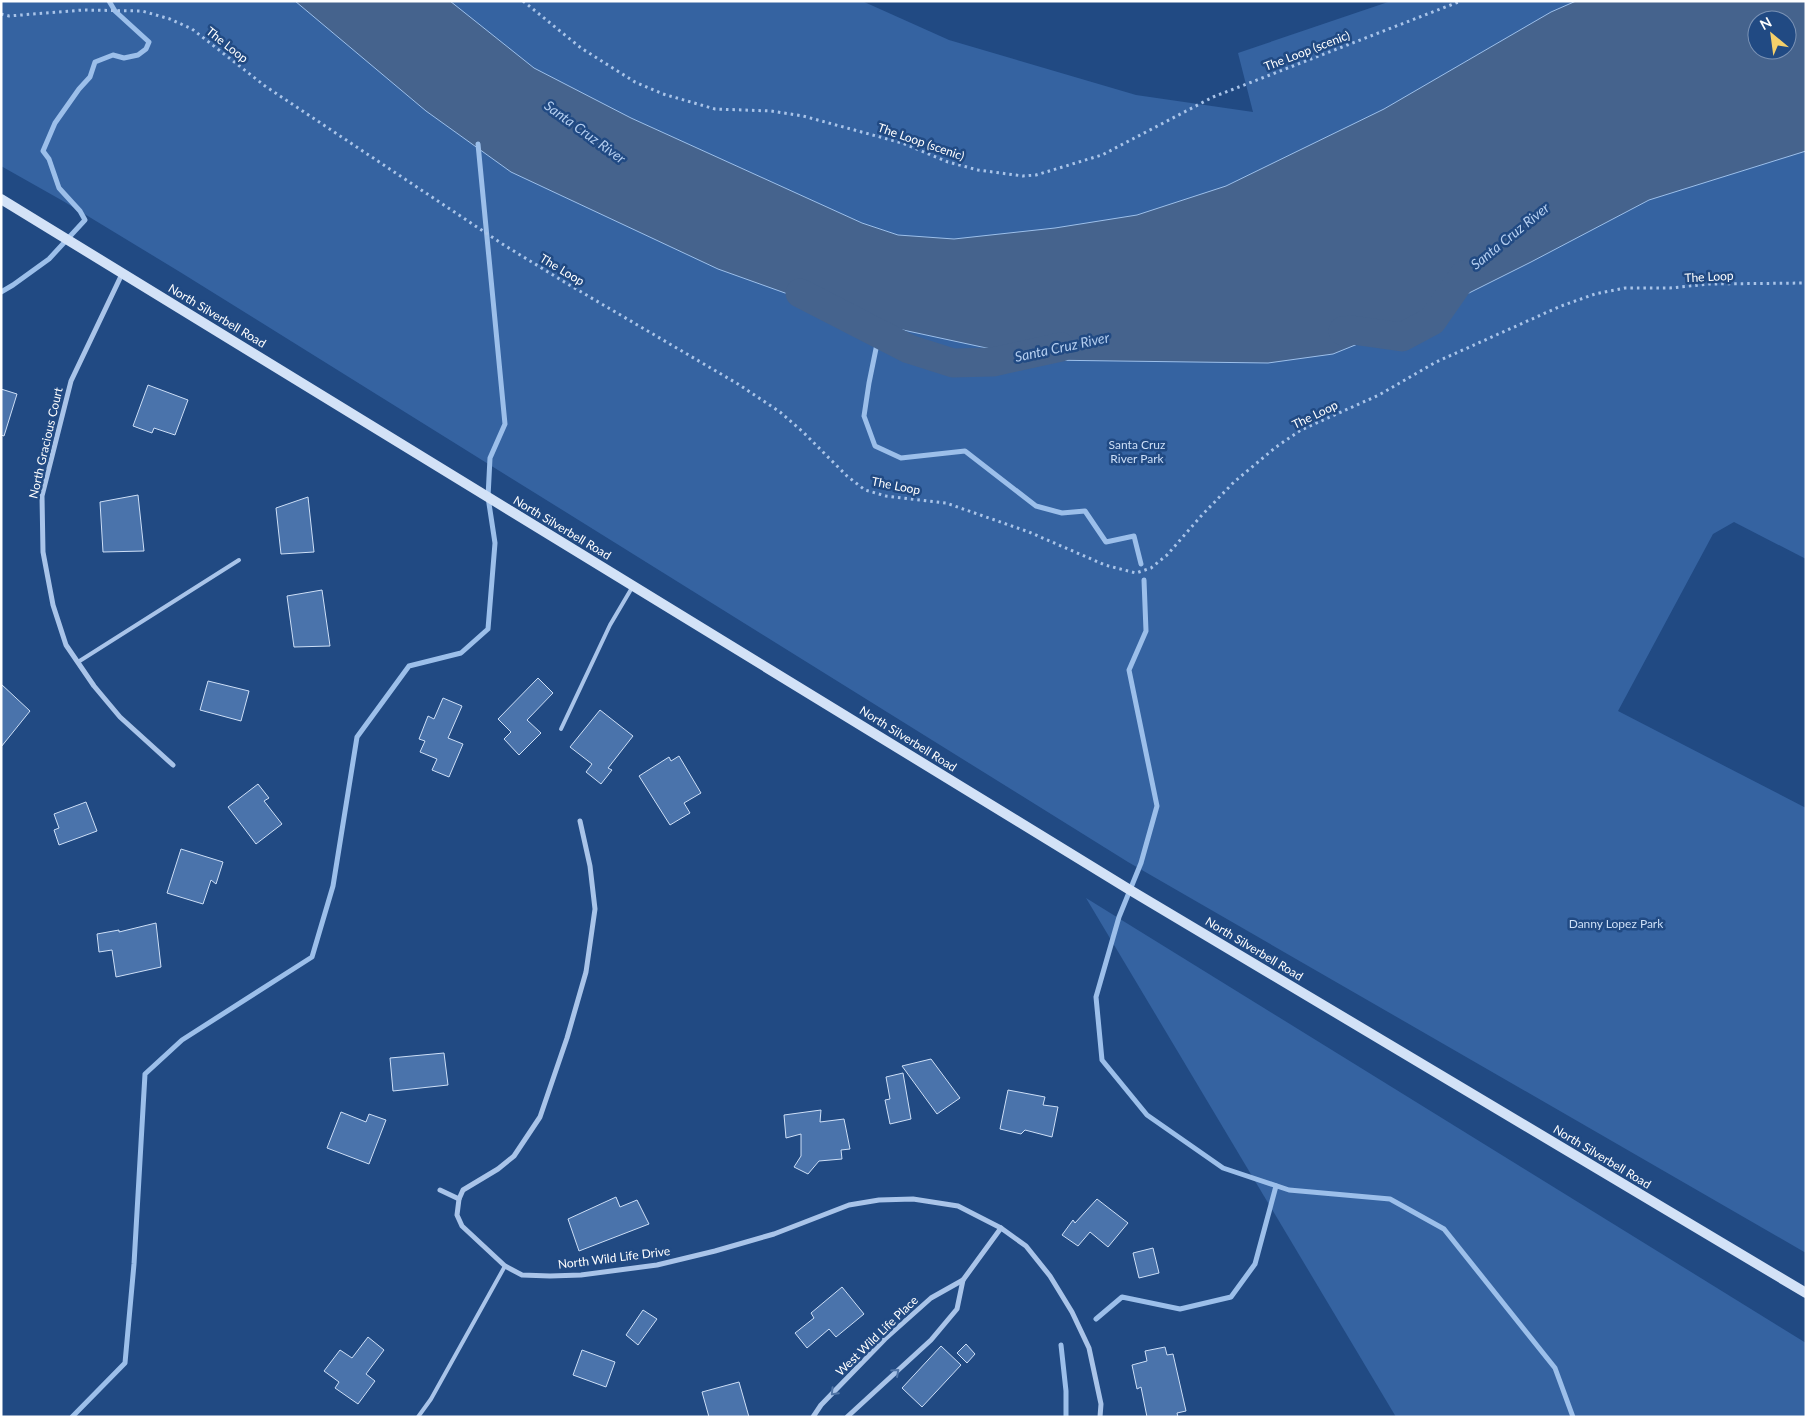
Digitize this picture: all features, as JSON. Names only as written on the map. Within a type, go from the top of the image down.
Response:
[{"type":"main road","name":"North Silverbell Road","points":[[1,199],[1138,895],[1806,1293]]},
{"type":"street","name":"North Gracious Court","points":[[123,273],[71,381],[42,496],[42,552],[53,605],[66,645],[94,686],[120,717],[173,765]]},
{"type":"street","points":[[440,1190],[458,1199],[462,1190],[498,1169],[514,1156],[540,1117],[567,1038],[586,972],[595,909],[590,866],[580,821]]},
{"type":"street","name":"North Wild Life Drive","points":[[458,1199],[456,1215],[462,1226],[506,1266],[522,1275],[550,1276],[581,1275],[657,1265],[715,1252],[774,1234],[849,1205],[879,1200],[913,1199],[958,1206],[1001,1228],[1026,1246],[1050,1276],[1072,1312],[1089,1348],[1101,1404],[1100,1417]]},
{"type":"street","name":"West Wild Life Place","points":[[813,1417],[821,1406],[885,1339],[931,1298],[963,1280],[1001,1228]]},
{"type":"street","name":"West Wild Life Place","points":[[847,1417],[931,1340],[957,1310],[963,1280]]},
{"type":"lane","points":[[78,662],[239,560]]},
{"type":"lane","points":[[561,729],[610,625],[633,586]]},
{"type":"lane","points":[[418,1417],[431,1399],[506,1266]]},
{"type":"path","name":"The Loop (scenic)","points":[[523,1],[581,48],[635,82],[663,94],[715,109],[771,111],[803,116],[902,143],[948,162],[978,170],[1023,176],[1036,175],[1102,155],[1213,97],[1461,1]]},
{"type":"path","name":"The Loop","points":[[1,14],[9,16],[83,10],[142,11],[170,19],[192,29],[265,86],[504,245],[738,384],[780,412],[847,476],[865,490],[886,496],[946,503],[1029,532],[1105,565],[1136,573],[1151,568],[1167,555],[1234,482],[1300,430],[1379,395],[1436,362],[1560,306],[1596,294],[1625,288],[1806,282]]},
{"type":"green space","name":"Santa Cruz River Park","points":[[1,1],[862,1],[949,40],[1136,95],[1253,112],[1238,53],[1391,1],[1806,1],[1806,559],[1734,522],[1713,534],[1618,711],[1806,808],[1806,1253],[1128,862],[63,201],[1,166]]},
{"type":"green space","points":[[1086,898],[1806,1343],[1806,1417],[1396,1417]]},
{"type":"water","points":[[295,1],[450,1],[534,68],[631,118],[862,223],[898,235],[954,239],[1055,228],[1137,215],[1226,186],[1384,109],[1551,12],[1576,1],[1806,1],[1806,151],[1649,200],[1407,324],[1333,354],[1268,363],[1042,360],[866,322],[718,269],[511,172],[426,111]]},
{"type":"building","points":[[148,385],[188,400],[175,435],[154,428],[152,433],[133,426]]},
{"type":"building","points":[[1,389],[17,394],[4,436],[1,435]]},
{"type":"building","points":[[138,495],[144,551],[103,552],[100,502]]},
{"type":"building","points":[[308,497],[314,552],[281,554],[276,508]]},
{"type":"building","points":[[322,590],[330,646],[294,647],[287,596]]},
{"type":"building","points":[[538,678],[553,693],[527,720],[541,733],[519,755],[504,739],[511,732],[498,719]]},
{"type":"building","points":[[208,681],[249,691],[241,721],[200,710]]},
{"type":"building","points":[[1,684],[30,711],[1,747]]},
{"type":"building","points":[[443,698],[462,706],[448,738],[463,744],[449,777],[432,770],[437,759],[420,752],[425,741],[419,739],[428,716],[434,719]]},
{"type":"building","points":[[600,710],[633,736],[608,768],[612,770],[601,784],[586,772],[592,764],[570,747]]},
{"type":"building","points":[[679,756],[701,793],[684,803],[690,813],[670,825],[639,776],[669,757],[671,761]]},
{"type":"building","points":[[258,784],[269,798],[264,801],[282,824],[256,844],[228,807]]},
{"type":"building","points":[[86,802],[97,831],[59,845],[54,830],[59,828],[54,814]]},
{"type":"building","points":[[181,849],[223,862],[216,884],[211,880],[203,904],[167,893]]},
{"type":"building","points":[[156,923],[161,967],[116,977],[112,950],[99,952],[97,934],[119,930],[119,932]]},
{"type":"building","points":[[444,1053],[448,1085],[393,1091],[390,1058]]},
{"type":"building","points":[[931,1059],[960,1098],[937,1114],[902,1066]]},
{"type":"building","points":[[903,1073],[911,1119],[890,1124],[885,1100],[890,1099],[886,1077]]},
{"type":"building","points":[[1008,1090],[1045,1097],[1043,1105],[1058,1107],[1052,1137],[1025,1130],[1021,1134],[1000,1129]]},
{"type":"building","points":[[821,1110],[820,1122],[844,1119],[850,1149],[841,1150],[842,1159],[819,1161],[808,1174],[794,1167],[801,1156],[801,1134],[786,1138],[784,1115]]},
{"type":"building","points":[[341,1112],[366,1122],[369,1114],[386,1120],[369,1164],[327,1148]]},
{"type":"building","points":[[616,1197],[620,1207],[637,1200],[649,1224],[579,1251],[568,1219]]},
{"type":"building","points":[[1097,1199],[1128,1223],[1108,1247],[1090,1232],[1078,1246],[1062,1235],[1073,1220],[1075,1223]]},
{"type":"building","points":[[1153,1248],[1159,1273],[1139,1278],[1133,1253]]},
{"type":"building","points":[[842,1287],[864,1314],[836,1337],[829,1329],[807,1348],[795,1333],[814,1318],[811,1313]]},
{"type":"building","points":[[643,1310],[657,1319],[638,1345],[626,1335]]},
{"type":"building","points":[[368,1337],[384,1350],[366,1374],[375,1381],[358,1404],[335,1388],[339,1382],[324,1371],[340,1350],[352,1358]]},
{"type":"building","points":[[966,1344],[975,1354],[967,1363],[957,1353]]},
{"type":"building","points":[[941,1346],[961,1365],[922,1407],[902,1388]]},
{"type":"building","points":[[1165,1347],[1167,1355],[1173,1354],[1186,1411],[1177,1413],[1178,1417],[1147,1417],[1141,1387],[1137,1389],[1132,1365],[1147,1361],[1145,1351]]},
{"type":"building","points":[[582,1350],[615,1362],[606,1387],[573,1375]]},
{"type":"building","points":[[739,1382],[749,1417],[709,1417],[702,1392]]},
{"type":"waterway","points":[[1,292],[49,259],[85,220],[80,211],[59,188],[49,159],[43,151],[55,123],[90,77],[95,62],[113,55],[124,58],[138,55],[146,49],[149,42],[115,11],[109,1]]},
{"type":"waterway","points":[[72,1417],[125,1363],[134,1264],[145,1074],[182,1040],[312,957],[333,886],[357,737],[409,666],[461,653],[488,629],[495,543],[488,497],[490,458],[505,424],[478,144]]},
{"type":"waterway","name":"Santa Cruz River","points":[[1343,331],[1352,330],[1402,337],[1432,321],[1464,275]]},
{"type":"waterway","name":"Santa Cruz River","points":[[800,293],[909,349],[953,363],[993,362],[1061,347]]},
{"type":"waterway","points":[[879,334],[864,416],[875,446],[901,458],[965,451],[1036,506],[1062,513],[1085,511],[1106,542],[1134,536],[1141,564]]},
{"type":"waterway","points":[[1144,580],[1146,631],[1129,670],[1157,806],[1141,863],[1119,917],[1096,997],[1102,1060],[1147,1115],[1223,1168],[1289,1190],[1390,1199],[1444,1229],[1555,1368],[1573,1417]]},
{"type":"waterway","points":[[1096,1319],[1122,1297],[1180,1309],[1231,1297],[1255,1264],[1276,1186]]},
{"type":"waterway","points":[[1061,1345],[1066,1391],[1066,1417]]},
{"type":"park label","name":"Danny Lopez Park","points":[[1616,924]]}]
